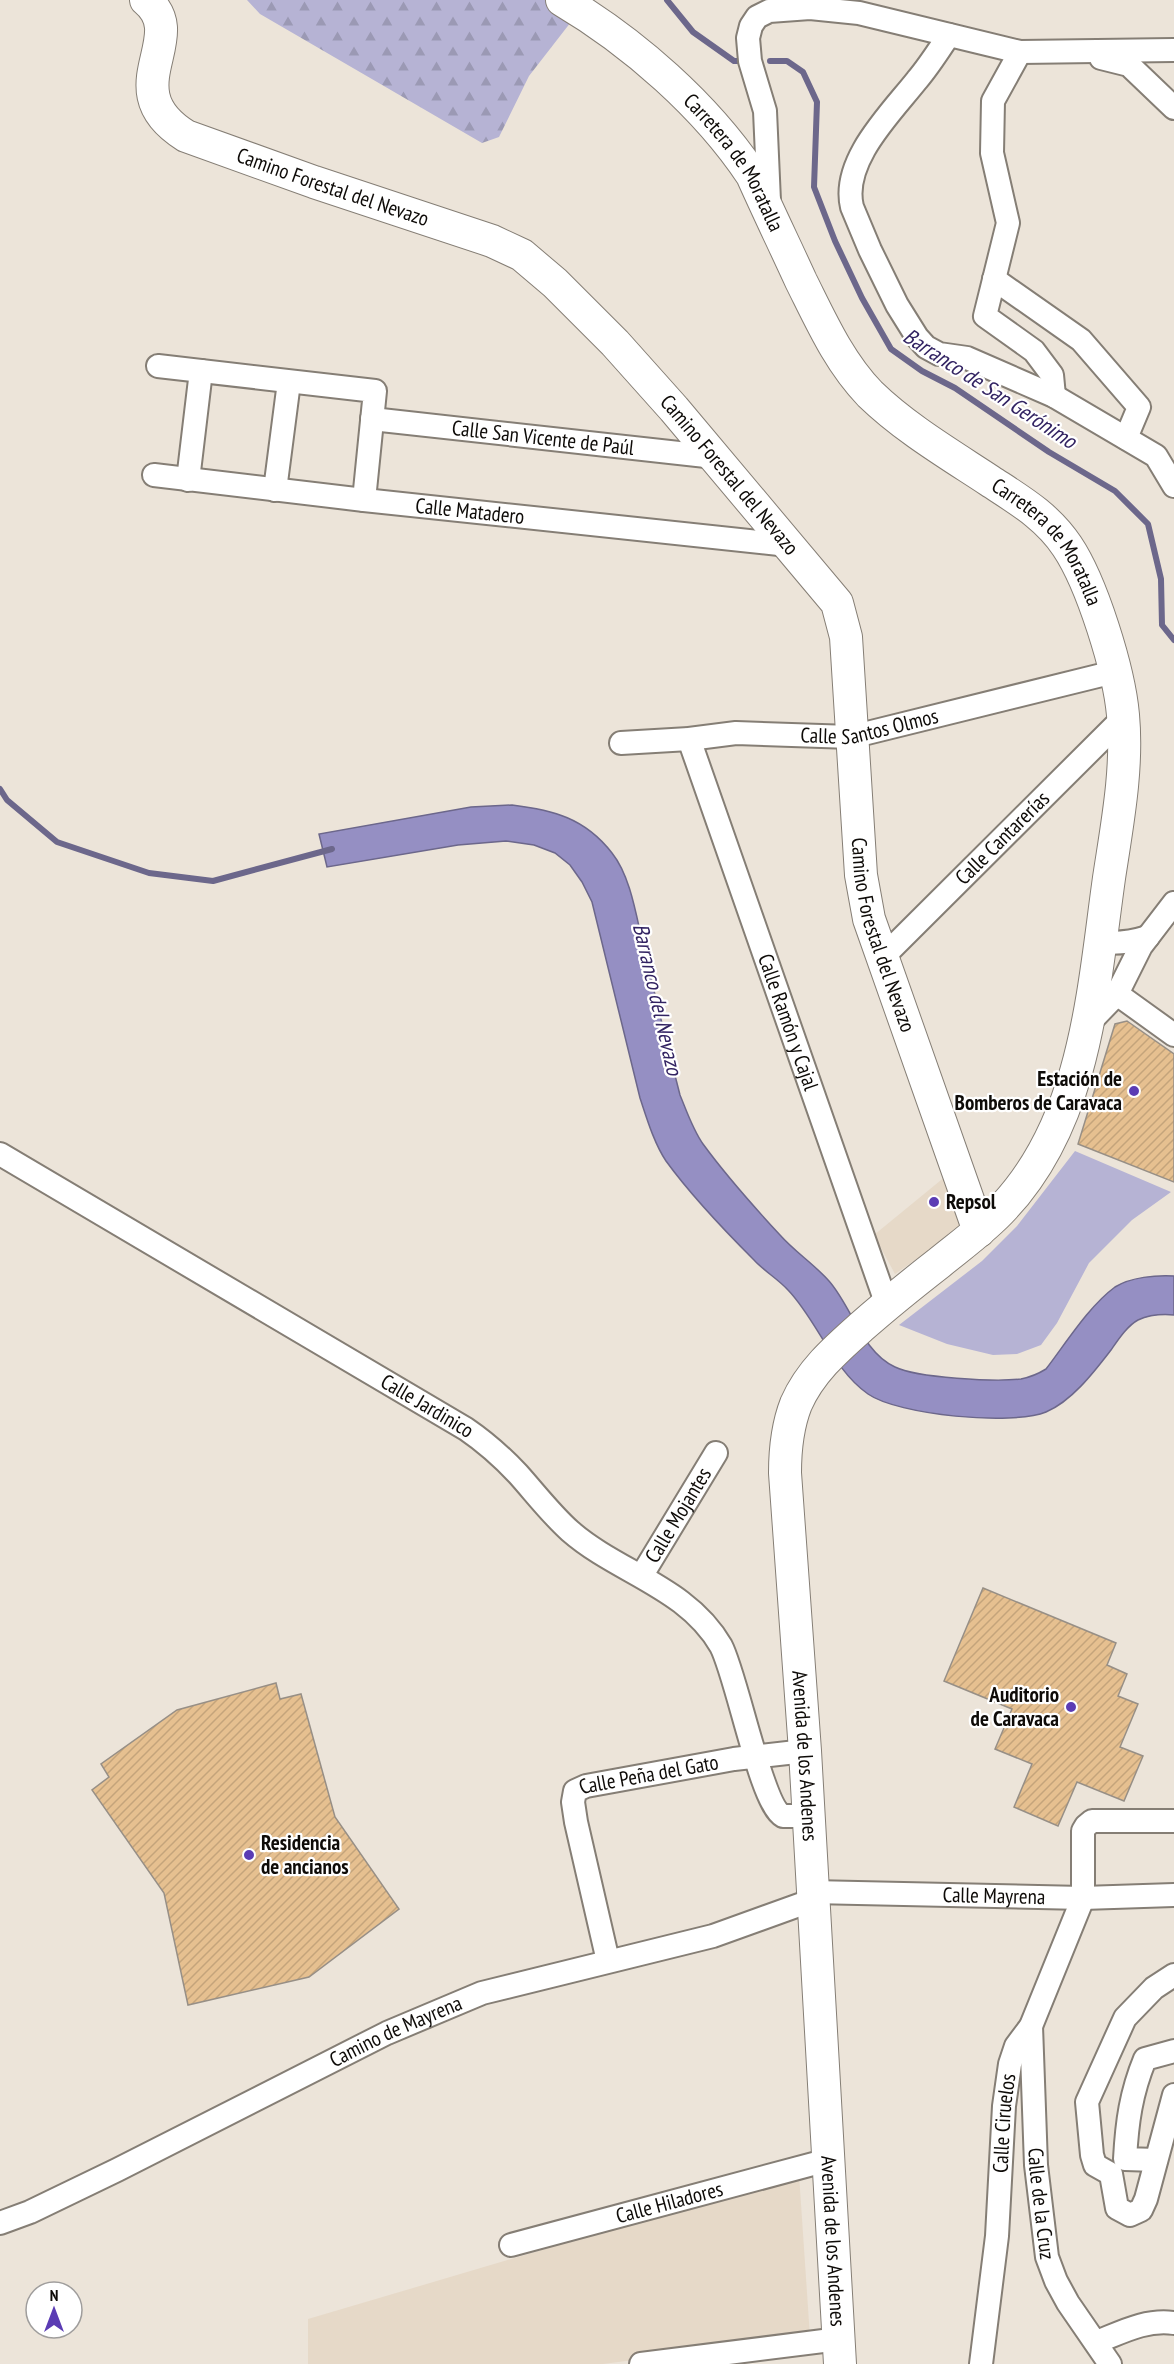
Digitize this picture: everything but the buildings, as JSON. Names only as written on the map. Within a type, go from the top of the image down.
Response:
[{"type":"main road","name":"Camino Forestal del Nevazo","points":[[146,0],[158,16],[161,28],[152,90],[155,106],[171,126],[186,136],[314,182],[492,241],[522,255],[555,283],[615,343],[828,589],[841,614],[846,637],[861,875],[869,919],[979,1231]]},
{"type":"main road","name":"Carretera de Moratalla","points":[[562,0],[623,42],[668,80],[716,127],[752,175],[828,336],[848,367],[871,395],[926,439],[1033,509],[1049,523],[1076,562],[1087,585],[1114,672],[1123,718],[1122,783],[1106,943],[1106,986],[1087,1025],[1068,1099],[1048,1144],[1016,1195],[979,1231]]},
{"type":"main road","name":"Avenida de los Andenes","points":[[840,2351],[805,1751],[785,1455],[788,1431],[795,1407],[819,1366],[880,1310],[979,1231]]},
{"type":"street","points":[[770,214],[765,111],[750,61],[748,38],[751,26],[757,17],[770,10],[810,8],[859,13],[1020,52],[1174,50]]},
{"type":"street","points":[[949,35],[860,157],[850,183],[849,195],[852,207],[897,305],[917,337],[926,346],[939,354],[968,358],[1054,396],[1156,456],[1174,486]]},
{"type":"street","points":[[1076,51],[1130,65],[1174,108]]},
{"type":"street","points":[[1020,52],[993,100],[992,153],[1008,223],[985,316],[1034,351],[1052,375],[1054,396]]},
{"type":"street","points":[[994,279],[1081,340],[1139,408],[1126,438]]},
{"type":"street","points":[[158,366],[375,391],[364,500]]},
{"type":"street","points":[[188,480],[201,371]]},
{"type":"street","points":[[275,490],[289,382]]},
{"type":"street","name":"Calle San Vicente de Paúl","points":[[372,419],[715,458]]},
{"type":"street","name":"Calle Matadero","points":[[154,475],[364,500],[788,545]]},
{"type":"street","name":"Calle Santos Olmos","points":[[621,743],[690,739],[736,733],[851,737],[1114,672]]},
{"type":"street","name":"Calle Cantarerías","points":[[882,958],[1123,718]]},
{"type":"street","name":"Calle Ramón y Cajal","points":[[690,739],[880,1310]]},
{"type":"street","points":[[1174,903],[1135,956],[1130,969],[1106,986],[1174,1035]]},
{"type":"street","points":[[1106,943],[1148,937]]},
{"type":"street","points":[[1106,943],[1123,949],[1130,969]]},
{"type":"street","name":"Calle Jardinico","points":[[0,1154],[466,1429],[503,1459],[570,1532],[599,1552],[642,1575],[689,1608],[713,1633],[729,1662],[767,1791],[779,1814],[790,1817],[808,1816]]},
{"type":"street","name":"Calle Mojantes","points":[[642,1575],[716,1453]]},
{"type":"street","points":[[756,1756],[805,1751]]},
{"type":"street","name":"Calle Peña del Gato","points":[[608,1961],[576,1822],[573,1796],[575,1791],[586,1786],[756,1756]]},
{"type":"street","points":[[1083,1898],[1082,1841],[1086,1826],[1092,1821],[1174,1821]]},
{"type":"street","name":"Calle Mayrena","points":[[813,1896],[1083,1898],[1174,1895]]},
{"type":"street","name":"Camino de Mayrena","points":[[0,2223],[30,2212],[387,2033],[482,1993],[713,1936],[813,1896]]},
{"type":"street","name":"Calle Ciruelos","points":[[981,2364],[997,2236],[1005,2095],[1083,1898]]},
{"type":"street","points":[[1174,1976],[1154,1988],[1125,2018],[1087,2102],[1092,2156],[1095,2165],[1111,2175],[1117,2208],[1130,2215],[1142,2210],[1174,2095]]},
{"type":"street","points":[[1156,2160],[1125,2159],[1126,2126],[1134,2086],[1145,2059],[1174,2051]]},
{"type":"street","name":"Calle de la Cruz","points":[[1022,2055],[1047,2257],[1068,2303],[1110,2364]]},
{"type":"street","name":"Calle Hiladores","points":[[511,2245],[828,2160]]},
{"type":"street","points":[[1097,2343],[1142,2325],[1174,2323]]},
{"type":"street","points":[[641,2364],[840,2351]]},
{"type":"shaded area","points":[[512,805],[555,813],[579,824],[602,841],[619,863],[633,901],[680,1095],[696,1133],[761,1214],[829,1281],[866,1340],[884,1360],[895,1367],[920,1374],[994,1380],[1028,1377],[1046,1369],[1087,1314],[1105,1295],[1121,1284],[1144,1277],[1174,1276],[1174,1315],[1151,1316],[1134,1323],[1082,1385],[1065,1401],[1046,1412],[1008,1418],[956,1416],[904,1408],[868,1394],[845,1372],[788,1290],[758,1264],[720,1225],[662,1154],[651,1131],[640,1098],[592,902],[570,865],[555,853],[534,845],[506,841],[458,845],[327,867],[319,834],[471,807]]},
{"type":"shaded area","name":"Repsol","points":[[946,1176],[961,1228],[895,1274],[874,1235]]},
{"type":"shaded area","points":[[799,2174],[810,2337],[603,2364],[308,2364],[308,2319]]},
{"type":"green space","points":[[247,0],[588,0],[529,76],[499,137],[482,143],[260,14]]},
{"type":"green space","points":[[1075,1151],[1171,1192],[1132,1220],[1089,1263],[1057,1323],[1041,1345],[1017,1354],[993,1355],[947,1344],[899,1325],[982,1261],[1017,1226]]},
{"type":"waterway","name":"Barranco de San Gerónimo","points":[[667,0],[693,32],[734,61],[738,61]]},
{"type":"waterway","name":"Barranco de San Gerónimo","points":[[770,61],[787,61],[803,72],[817,102],[814,187],[835,241],[862,298],[891,349],[922,371],[955,388],[1049,452],[1115,491],[1148,524],[1161,579],[1162,625],[1174,640]]},
{"type":"waterway","name":"Barranco del Nevazo","points":[[0,789],[7,800],[57,842],[149,873],[213,881],[332,849]]},
{"type":"place","name":"Estación de Bomberos de Caravaca","points":[[1134,1091]]},
{"type":"place","name":"Repsol","points":[[934,1202]]},
{"type":"place","name":"Auditorio de Caravaca","points":[[1071,1707]]},
{"type":"place","name":"Residencia de ancianos","points":[[249,1855]]}]
